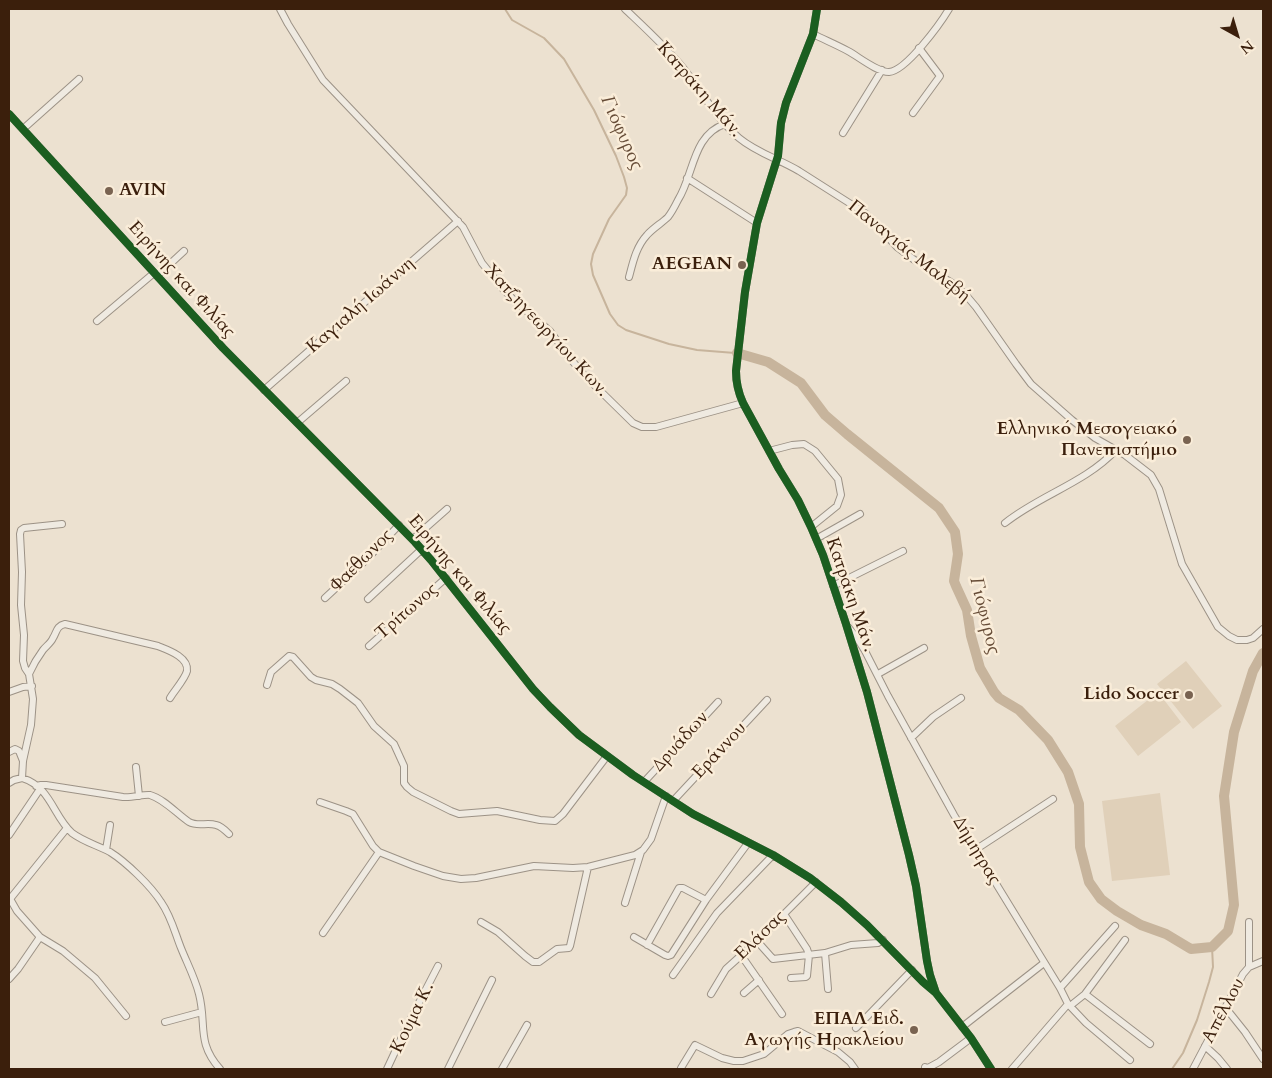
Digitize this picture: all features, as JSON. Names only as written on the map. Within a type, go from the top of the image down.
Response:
[{"type":"street","name":"Χατζηγεωργίου Κων.","points":[[280,9],[323,80],[458,221],[482,263],[498,283],[516,302],[550,331],[584,375],[624,415],[637,425],[648,427],[661,426],[743,403]]},
{"type":"street","name":"Κατράκη Μάν.","points":[[625,9],[680,64],[725,124],[740,139],[776,160],[757,223],[745,292],[736,371],[737,386],[743,403],[798,500],[811,527],[846,624],[867,692],[909,855],[927,961],[936,993]]},
{"type":"street","points":[[776,160],[786,103],[813,34],[818,9]]},
{"type":"street","points":[[813,34],[882,70],[887,72],[896,71],[904,65],[939,25],[949,9]]},
{"type":"street","points":[[913,112],[940,76],[919,48]]},
{"type":"street","points":[[843,133],[882,70]]},
{"type":"street","points":[[23,129],[79,79]]},
{"type":"street","name":"Ειρήνης και Φιλίας","points":[[9,114],[204,327],[264,390],[413,539],[550,708],[579,735],[673,801],[712,825],[773,855],[816,882],[851,910],[936,993]]},
{"type":"street","points":[[629,277],[635,252],[647,234],[668,217],[680,198],[700,145],[709,133],[720,125],[725,124]]},
{"type":"street","name":"Παναγιάς Μαλεβή","points":[[776,160],[794,168],[865,213],[897,247],[952,283],[965,294],[1031,384],[1095,438],[1116,450],[1151,476],[1159,489],[1182,564],[1218,627],[1237,640],[1253,638],[1263,629]]},
{"type":"street","points":[[687,178],[757,223]]},
{"type":"street","name":"Καγιαλή Ιωάννη","points":[[264,390],[458,221]]},
{"type":"street","points":[[98,320],[184,251]]},
{"type":"street","points":[[297,423],[346,381]]},
{"type":"street","points":[[769,451],[804,444],[815,451],[838,479],[842,495],[837,506],[811,527]]},
{"type":"street","points":[[1005,523],[1017,514],[1089,473],[1109,458],[1116,450]]},
{"type":"street","points":[[413,539],[446,509]]},
{"type":"street","points":[[816,538],[860,514]]},
{"type":"street","points":[[22,778],[23,761],[33,704],[32,686],[23,661],[21,530],[24,528],[62,524]]},
{"type":"street","name":"Φαέθωνος","points":[[325,598],[367,559],[399,525]]},
{"type":"street","points":[[368,599],[422,549]]},
{"type":"street","points":[[833,586],[903,551]]},
{"type":"street","name":"Τρίτωνος","points":[[369,646],[446,578]]},
{"type":"street","name":"Δήμητρας","points":[[846,624],[857,638],[878,674],[911,738],[975,850],[1069,1005],[1086,1023],[1130,1060]]},
{"type":"street","points":[[29,674],[35,660],[52,640],[57,628],[60,625],[71,625],[158,646],[179,656],[186,663],[186,673],[170,698]]},
{"type":"street","points":[[878,674],[924,648]]},
{"type":"street","points":[[267,685],[271,672],[289,656],[293,657],[311,677],[332,684],[358,703],[374,726],[394,744],[404,766],[404,783],[407,787],[413,792],[459,814],[496,811],[540,820],[555,821],[561,816],[607,756]]},
{"type":"street","points":[[9,692],[32,686]]},
{"type":"street","points":[[911,738],[933,717],[961,698]]},
{"type":"street","name":"Εράννου","points":[[673,801],[767,700]]},
{"type":"street","name":"Δρυάδων","points":[[644,782],[718,702]]},
{"type":"street","points":[[10,750],[15,749],[19,751],[23,761]]},
{"type":"street","points":[[136,767],[139,796]]},
{"type":"street","points":[[9,783],[22,778],[38,788],[50,800],[67,828],[85,841],[106,850],[128,866],[150,888],[162,904],[195,981],[208,1054],[220,1069]]},
{"type":"street","points":[[9,835],[39,785],[130,798],[150,795],[192,823],[216,824],[229,834]]},
{"type":"street","points":[[320,802],[351,813],[358,820],[375,849],[379,852],[443,876],[461,879],[476,878],[534,866],[588,867],[631,857],[641,852],[648,844],[666,796]]},
{"type":"street","points":[[975,850],[1053,799]]},
{"type":"street","points":[[106,850],[110,825]]},
{"type":"street","points":[[67,828],[9,898],[17,911],[40,937],[63,951],[95,978],[126,1016]]},
{"type":"street","points":[[634,937],[666,956],[671,955],[706,900],[748,843]]},
{"type":"street","points":[[323,933],[379,852]]},
{"type":"street","points":[[625,903],[641,852]]},
{"type":"street","points":[[674,975],[717,913],[773,855]]},
{"type":"street","points":[[481,922],[498,932],[533,962],[542,960],[556,949],[569,948],[588,867]]},
{"type":"street","name":"Ελάσας","points":[[711,994],[726,969],[816,882]]},
{"type":"street","points":[[647,945],[679,888],[683,888],[706,900]]},
{"type":"street","points":[[784,914],[806,948],[809,956],[806,977],[791,978]]},
{"type":"street","points":[[1249,922],[1249,967]]},
{"type":"street","points":[[1060,988],[1115,926]]},
{"type":"street","points":[[9,979],[40,937]]},
{"type":"street","points":[[757,941],[773,959],[809,956],[851,945],[883,940]]},
{"type":"street","points":[[1012,1069],[1069,1005],[1085,994],[1125,940]]},
{"type":"street","points":[[825,953],[828,989]]},
{"type":"street","points":[[741,955],[782,1014]]},
{"type":"street","name":"Απέλλου","points":[[1193,1069],[1240,977],[1249,967],[1263,961]]},
{"type":"street","points":[[962,1027],[1044,963]]},
{"type":"street","name":"Κούμα Κ.","points":[[387,1069],[438,966]]},
{"type":"street","points":[[856,1028],[912,970]]},
{"type":"street","points":[[448,1069],[492,980]]},
{"type":"street","points":[[744,993],[759,980]]},
{"type":"street","points":[[936,993],[971,1038],[991,1069]]},
{"type":"street","points":[[1085,994],[1150,1044]]},
{"type":"street","points":[[1226,1007],[1263,1059]]},
{"type":"street","points":[[165,1022],[202,1012]]},
{"type":"street","points":[[502,1069],[527,1025]]},
{"type":"street","points":[[681,1068],[695,1044],[722,1058],[741,1062],[764,1054],[788,1034],[796,1031],[838,1052],[855,1069]]},
{"type":"street","points":[[925,1067],[928,1068],[939,1062],[971,1038]]},
{"type":"street","points":[[1205,1046],[1227,1069]]},
{"type":"shaded area","name":"Lido Soccer","points":[[1186,661],[1222,706],[1193,729],[1157,684]]},
{"type":"shaded area","points":[[1158,692],[1181,722],[1138,756],[1115,726]]},
{"type":"shaded area","points":[[1160,793],[1170,875],[1112,881],[1102,801]]},
{"type":"waterway","name":"Γιόφυρος","points":[[505,9],[512,20],[544,38],[564,59],[594,110],[624,177],[627,188],[626,195],[609,219],[593,254],[591,264],[593,275],[610,314],[618,325],[626,330],[669,344],[697,350],[735,353]]},
{"type":"waterway","name":"Γιόφυρος","points":[[737,353],[768,362],[801,383],[825,415],[939,508],[955,532],[958,554],[954,581],[967,610],[971,636],[980,668],[999,698],[1019,710],[1048,740],[1068,772],[1079,804],[1080,847],[1089,882],[1101,899],[1117,911],[1141,925],[1166,934],[1191,949],[1212,947],[1228,931],[1234,905],[1224,796],[1234,732],[1253,671],[1263,653]]},
{"type":"waterway","points":[[1172,1069],[1183,1053],[1197,1020],[1213,967],[1212,947]]},
{"type":"cycle path","points":[[817,9],[813,34],[786,103],[781,123],[778,156],[757,223],[745,292],[736,371],[737,383],[743,403],[798,500],[811,527],[823,555],[846,624],[867,692],[909,855],[916,886],[927,961],[936,993],[971,1038],[991,1069]]},
{"type":"cycle path","points":[[9,114],[223,348],[415,542],[533,689],[579,735],[633,775],[693,814],[773,855],[810,878],[867,925],[936,993]]},
{"type":"place","name":"AVIN","points":[[109,191]]},
{"type":"place","name":"AEGEAN","points":[[742,265]]},
{"type":"place","name":"Ελληνικό Μεσογειακό Πανεπιστήμιο","points":[[1187,440]]},
{"type":"place","name":"Lido Soccer","points":[[1189,695]]},
{"type":"place","name":"ΕΠΑΛ Ειδ. Αγωγής Ηρακλείου","points":[[914,1030]]}]
